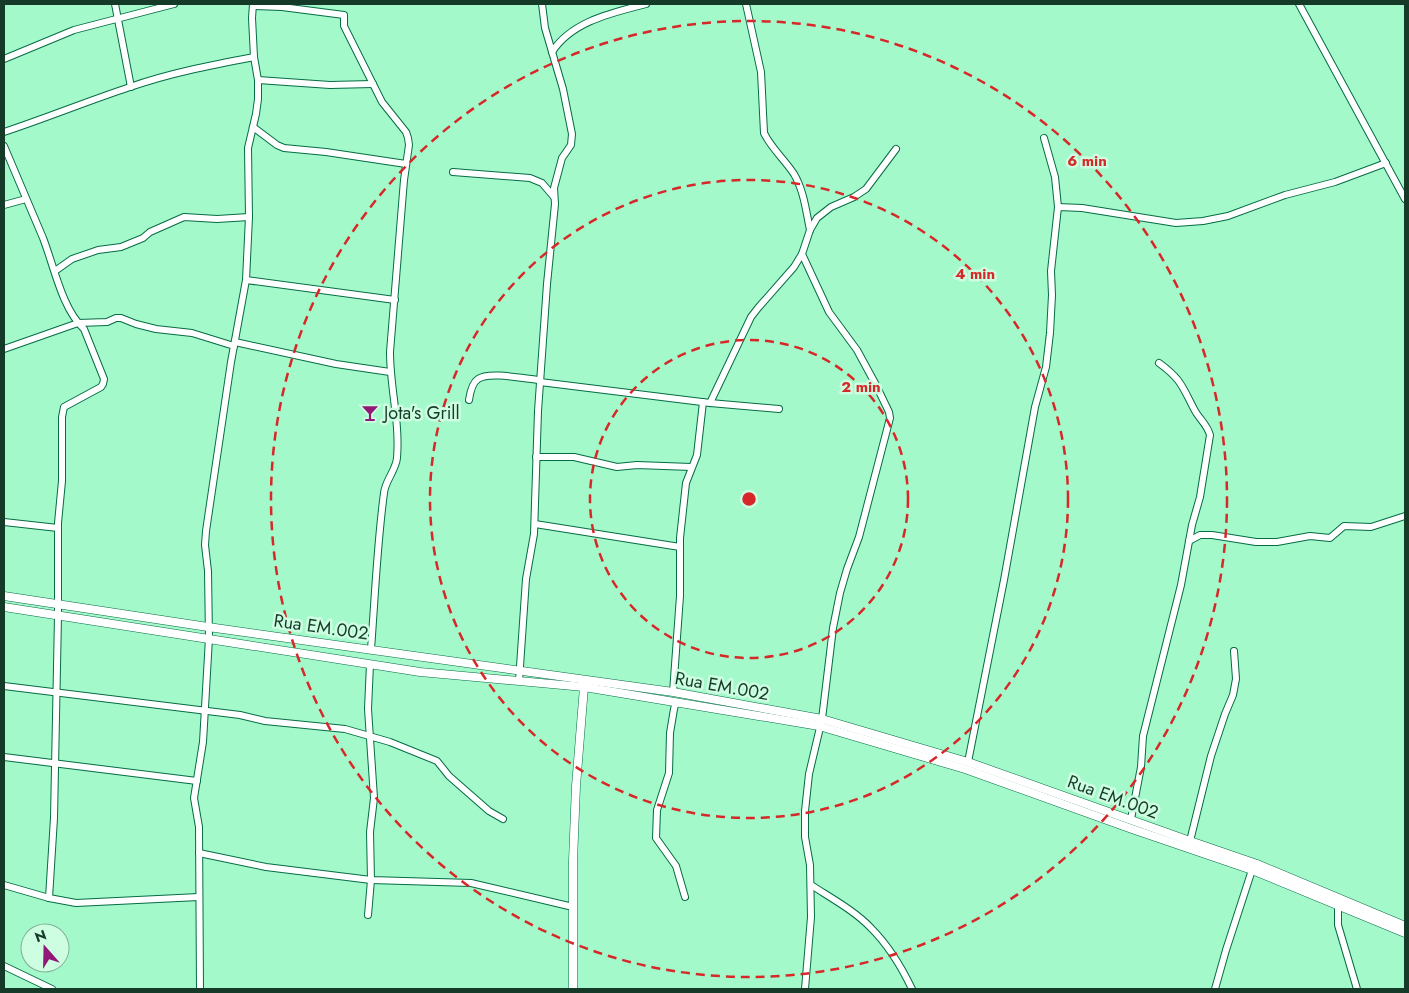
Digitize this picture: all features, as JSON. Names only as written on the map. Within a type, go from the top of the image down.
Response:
[{"type":"street","points":[[114,4],[131,87]]},
{"type":"street","points":[[4,60],[74,30],[174,4]]},
{"type":"street","points":[[520,681],[526,579],[532,553],[534,524],[540,381],[555,198],[554,188],[562,158],[571,145],[572,134],[563,89],[545,28],[542,4]]},
{"type":"street","points":[[552,52],[557,44],[573,30],[595,19],[646,4]]},
{"type":"street","points":[[746,4],[761,72],[764,133],[767,140],[793,172],[800,185],[810,230]]},
{"type":"street","points":[[1299,4],[1405,200]]},
{"type":"street","points":[[200,989],[199,827],[194,798],[203,742],[209,638],[208,571],[205,546],[246,280],[249,217],[248,148],[258,99],[258,80],[254,57],[253,5],[344,15],[344,26],[382,102],[406,132],[409,145],[392,319],[390,372],[395,394],[398,428],[397,461],[384,490],[371,649]]},
{"type":"street","points":[[4,132],[131,87],[190,70],[254,57]]},
{"type":"street","points":[[258,80],[330,85],[373,84]]},
{"type":"street","points":[[252,127],[284,148],[406,164]]},
{"type":"street","points":[[968,762],[1036,407],[1046,367],[1052,295],[1051,271],[1058,207],[1056,177],[1044,138]]},
{"type":"street","points":[[4,146],[68,305],[78,323],[84,329],[104,379],[104,384],[64,407],[62,417],[62,481],[58,528],[54,818],[49,898]]},
{"type":"street","points":[[673,692],[680,588],[680,547],[686,483],[697,455],[706,403],[751,317],[794,267],[802,254],[810,230],[817,218],[866,189],[896,149]]},
{"type":"street","points":[[1058,207],[1082,208],[1176,223],[1203,221],[1228,216],[1285,195],[1335,182],[1386,163]]},
{"type":"street","points":[[453,172],[530,178],[542,182],[555,198]]},
{"type":"street","points":[[4,205],[26,199]]},
{"type":"street","points":[[55,271],[72,259],[98,250],[121,247],[184,217],[218,219],[249,217]]},
{"type":"street","points":[[802,254],[829,312],[857,350],[876,385],[890,418],[859,537],[846,569],[840,593],[833,628],[820,722],[809,774],[805,811],[805,837],[810,865],[811,917],[805,989]]},
{"type":"street","points":[[246,280],[395,300]]},
{"type":"street","points":[[4,349],[78,323],[107,322],[121,318],[136,324],[192,333],[235,344],[336,364],[390,372]]},
{"type":"street","points":[[1130,820],[1141,767],[1143,736],[1181,585],[1192,525],[1200,496],[1210,435],[1207,426],[1195,411],[1186,391],[1174,374],[1159,363]]},
{"type":"street","points":[[468,400],[477,379],[485,376],[540,381],[706,403],[779,409]]},
{"type":"street","points":[[536,457],[574,456],[617,467],[637,465],[691,467]]},
{"type":"street","points":[[1189,541],[1200,535],[1256,542],[1277,542],[1310,536],[1330,538],[1344,526],[1371,527],[1405,516]]},
{"type":"street","points":[[4,522],[58,528]]},
{"type":"street","points":[[534,524],[680,547]]},
{"type":"street","name":"Rua EM.002","points":[[4,596],[208,627],[673,692],[820,722],[968,762],[1257,864],[1405,926]]},
{"type":"street","name":"Rua EM.002","points":[[4,607],[420,672],[584,687],[820,722],[965,768],[1132,829],[1252,870],[1405,933]]},
{"type":"street","points":[[1190,841],[1211,756],[1233,695],[1236,679],[1234,651]]},
{"type":"street","points":[[368,915],[371,880],[370,832],[374,798],[368,709],[370,664]]},
{"type":"street","points":[[4,686],[204,710],[265,721],[345,729],[390,742],[437,761],[449,776],[490,811],[503,819]]},
{"type":"street","points":[[573,989],[573,861],[576,786],[584,687]]},
{"type":"street","points":[[676,702],[670,733],[669,773],[657,810],[656,838],[676,866],[685,897]]},
{"type":"street","points":[[4,757],[197,781]]},
{"type":"street","points":[[199,854],[266,867],[371,880],[471,883],[573,907]]},
{"type":"street","points":[[1215,989],[1252,870]]},
{"type":"street","points":[[4,885],[49,898],[76,903],[199,897]]},
{"type":"street","points":[[811,885],[870,928],[899,965],[912,989]]},
{"type":"street","points":[[1338,906],[1338,925],[1357,989]]},
{"type":"street","points":[[5,968],[52,989]]},
{"type":"place","name":"Jota's Grill","points":[[370,413]]}]
